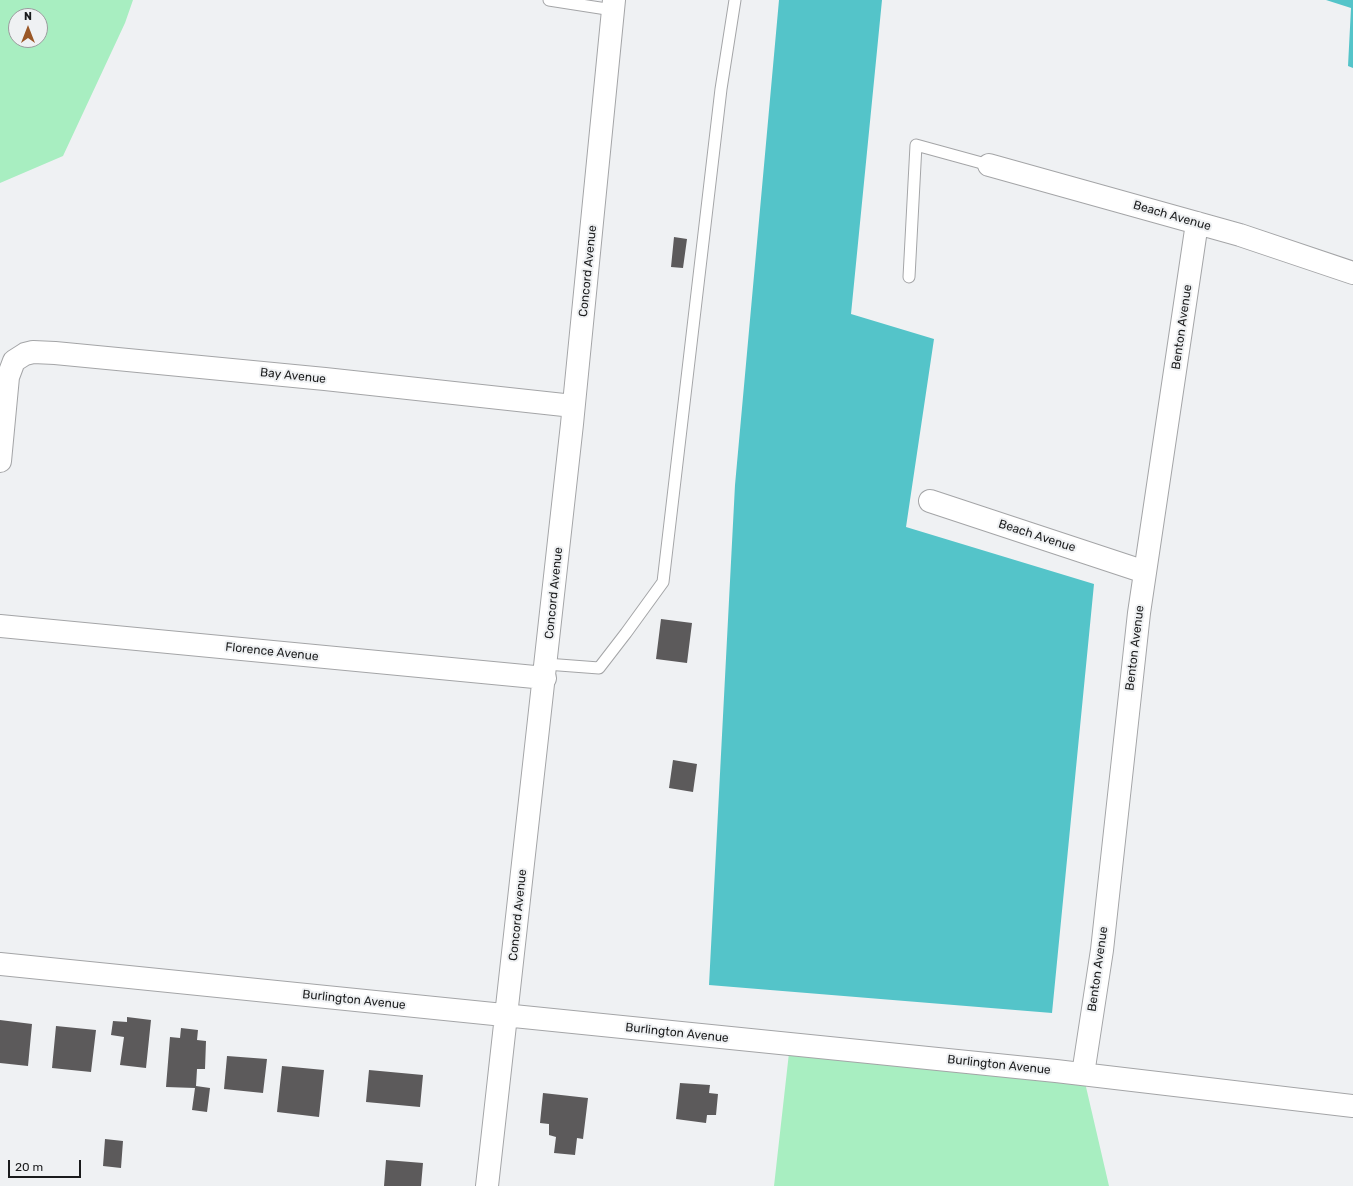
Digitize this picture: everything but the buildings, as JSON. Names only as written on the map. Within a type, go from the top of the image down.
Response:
[{"type":"street","name":"Concord Avenue","points":[[487,1186],[574,406],[614,5]]},
{"type":"street","name":"Beach Avenue","points":[[989,165],[1240,235],[1353,273]]},
{"type":"street","name":"Benton Avenue","points":[[1083,1074],[1102,950],[1139,613],[1197,223]]},
{"type":"street","name":"Bay Avenue","points":[[0,461],[8,376],[14,361],[25,354],[33,352],[325,379],[574,406]]},
{"type":"street","name":"Beach Avenue","points":[[930,501],[1145,572]]},
{"type":"street","name":"Florence Avenue","points":[[0,626],[545,671]]},
{"type":"street","name":"Burlington Avenue","points":[[0,964],[1083,1074],[1353,1106]]},
{"type":"lane","points":[[549,0],[614,5]]},
{"type":"lane","points":[[545,671],[599,668],[663,582],[721,90],[735,0]]},
{"type":"lane","points":[[909,277],[916,145],[989,165]]},
{"type":"green space","points":[[0,0],[133,0],[125,23],[63,156],[0,183]]},
{"type":"green space","points":[[790,1044],[1083,1074],[1109,1186],[774,1186]]},
{"type":"water","points":[[779,0],[882,0],[851,314],[934,339],[906,527],[1094,584],[1052,1013],[709,985],[735,485]]},
{"type":"water","points":[[1326,0],[1353,0],[1353,68],[1348,66],[1351,8]]}]
